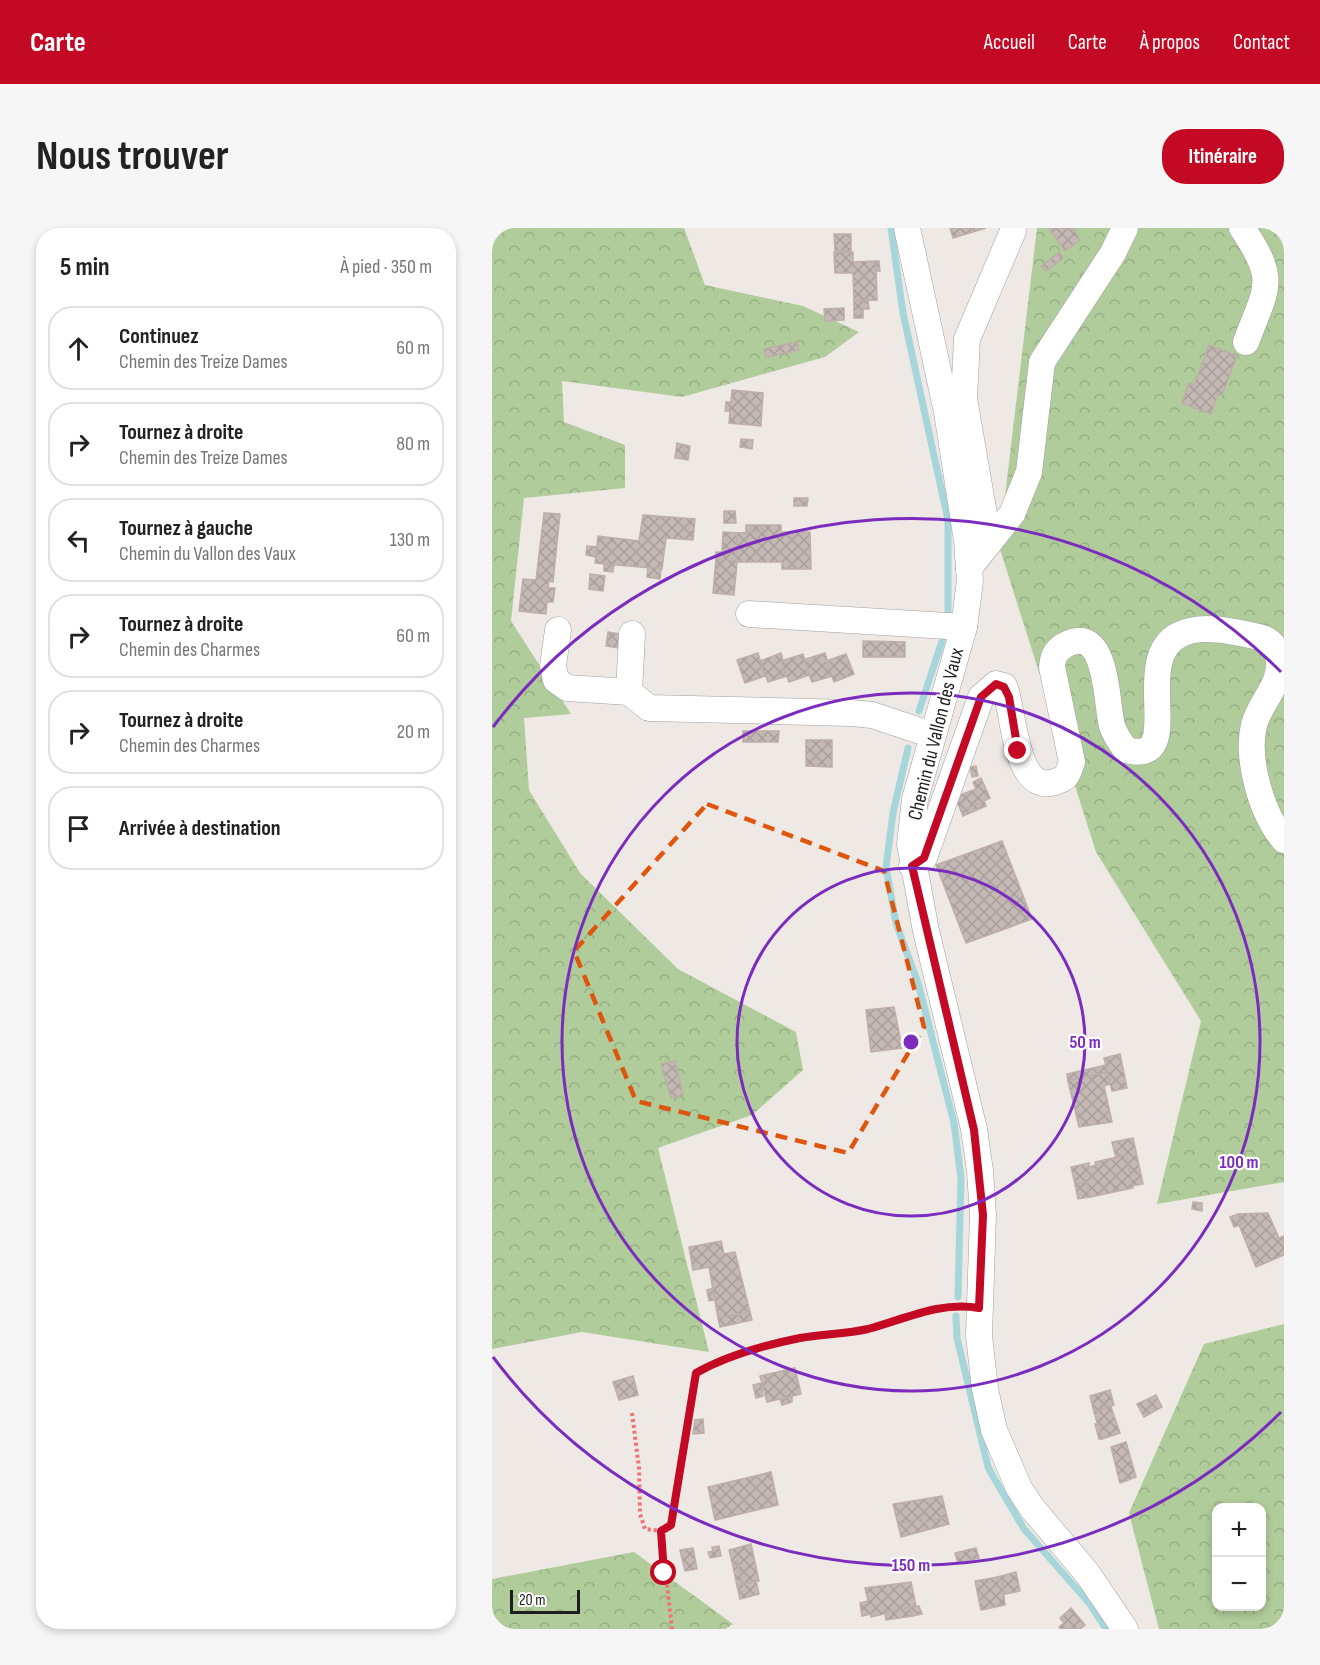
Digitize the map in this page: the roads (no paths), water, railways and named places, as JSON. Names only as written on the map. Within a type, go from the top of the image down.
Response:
[{"type":"street","name":"Chemin du Vallon des Vaux","points":[[907,228],[946,412],[967,541],[969,567],[964,627],[915,799],[910,844],[912,866],[977,1150],[983,1215],[979,1308],[984,1389],[994,1430],[1019,1488],[1032,1508],[1087,1573],[1125,1629]]},
{"type":"street","points":[[969,567],[1011,514],[1029,472],[1042,362],[1113,253],[1125,228]]},
{"type":"street","points":[[1242,228],[1264,263],[1267,286],[1246,342]]},
{"type":"street","points":[[989,543],[964,399],[967,339],[1013,231]]},
{"type":"street","points":[[749,614],[964,627]]},
{"type":"street","points":[[558,630],[553,666],[556,680],[567,688],[629,692],[649,708],[872,715],[932,735]]},
{"type":"street","points":[[912,866],[924,858],[981,697],[988,688],[996,684],[1004,687],[1009,697],[1018,751],[1025,769],[1034,780],[1046,783],[1059,781],[1068,774],[1072,762],[1052,668],[1053,656],[1060,648],[1069,643],[1082,643],[1091,645],[1099,655],[1115,732],[1126,750],[1138,753],[1152,747],[1159,734],[1155,674],[1164,647],[1179,634],[1195,631],[1244,634],[1264,638],[1276,647],[1281,662],[1281,676],[1255,723],[1251,762],[1259,790],[1278,833],[1284,840]]},
{"type":"street","points":[[629,692],[632,634]]},
{"type":"waterway","points":[[891,228],[903,313],[948,520],[948,614]]},
{"type":"waterway","points":[[919,711],[942,641]]},
{"type":"waterway","points":[[908,748],[893,813],[886,867],[896,923],[918,983],[954,1123],[961,1178],[958,1297]]},
{"type":"waterway","points":[[956,1316],[957,1338],[988,1467],[1024,1529],[1090,1604],[1106,1629]]}]
